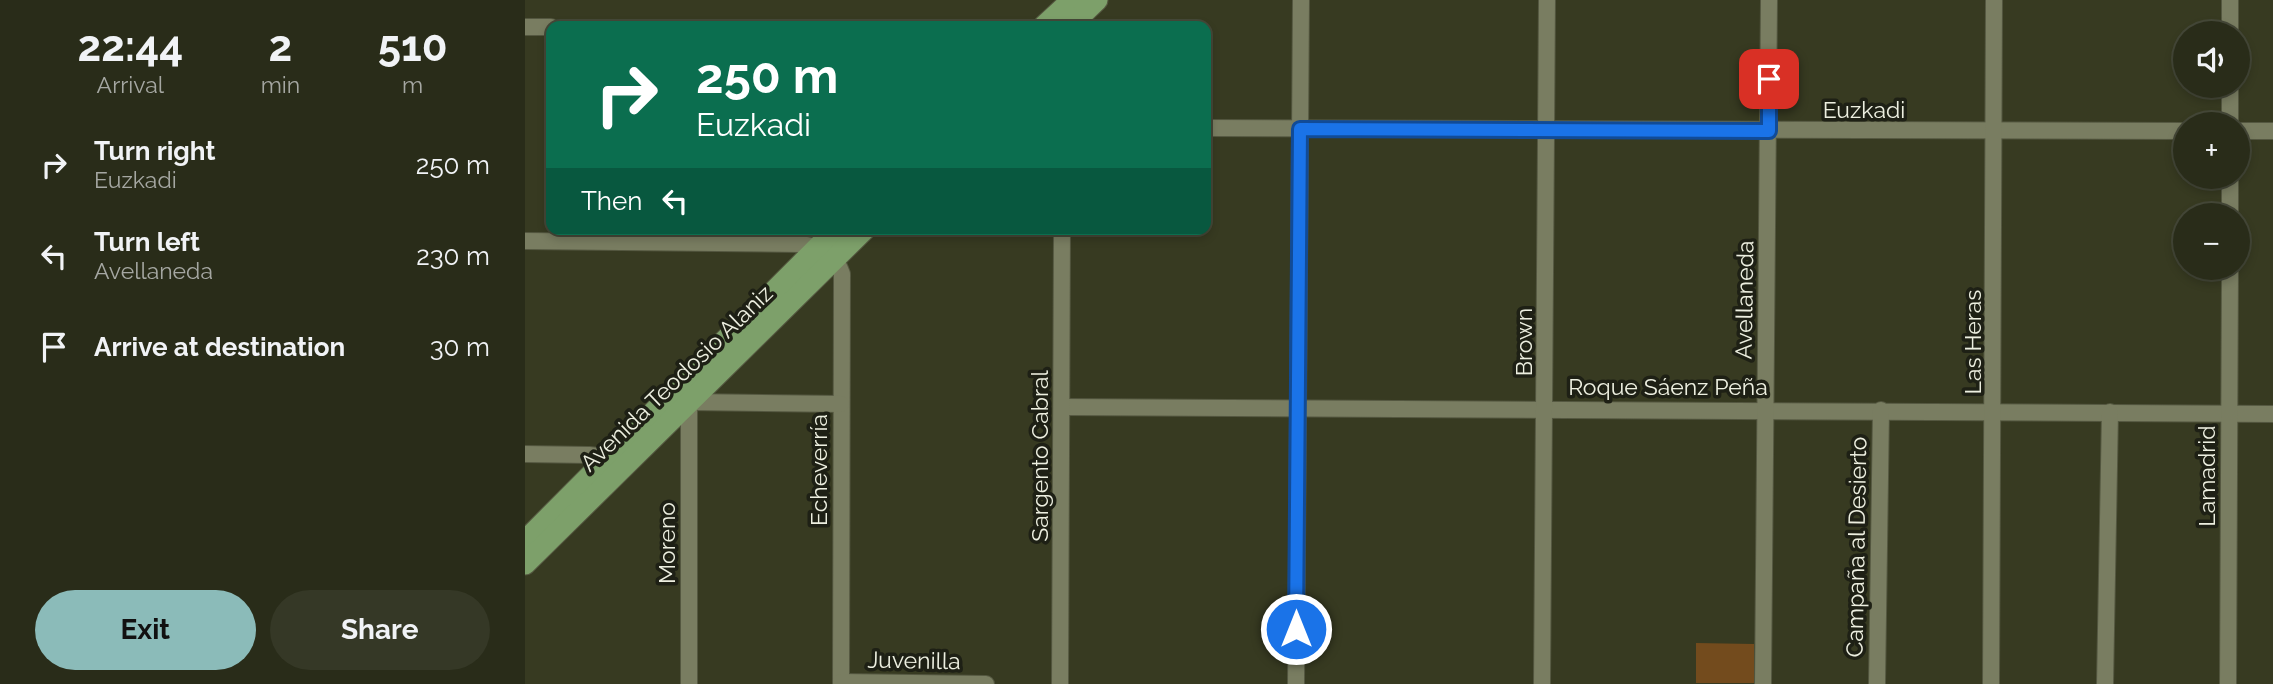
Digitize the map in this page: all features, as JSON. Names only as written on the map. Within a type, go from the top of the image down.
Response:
[{"type":"main road","points":[[1060,15],[1097,0]]},
{"type":"main road","name":"Avenida Teodosio Alaniz","points":[[827,252],[834,235]]},
{"type":"main road","name":"Avenida Teodosio Alaniz","points":[[525,541],[610,467],[827,252],[855,235]]},
{"type":"main road","name":"Avenida Teodosio Alaniz","points":[[525,564],[610,467]]},
{"type":"street","points":[[1296,684],[1301,0]]},
{"type":"street","name":"Brown","points":[[1542,684],[1547,0]]},
{"type":"street","name":"Avellaneda","points":[[1763,684],[1769,0]]},
{"type":"street","name":"Las Heras","points":[[1991,684],[1994,0]]},
{"type":"street","points":[[2230,0],[2230,21]]},
{"type":"street","points":[[525,27],[546,27]]},
{"type":"street","name":"Euzkadi","points":[[1211,128],[2173,131]]},
{"type":"street","points":[[2250,131],[2273,131]]},
{"type":"street","name":"Sargento Cabral","points":[[1060,684],[1062,235]]},
{"type":"street","points":[[525,241],[801,244],[827,252]]},
{"type":"street","name":"Echeverría","points":[[827,252],[842,274],[841,683]]},
{"type":"street","name":"Lamadrid","points":[[2228,684],[2229,280]]},
{"type":"street","points":[[684,396],[841,404]]},
{"type":"street","name":"Moreno","points":[[684,396],[689,684]]},
{"type":"street","name":"Roque Sáenz Peña","points":[[1063,407],[2273,414]]},
{"type":"street","name":"Campaña al Desierto","points":[[1877,684],[1881,410]]},
{"type":"street","points":[[2105,684],[2110,412]]},
{"type":"street","points":[[525,454],[589,455],[610,467]]},
{"type":"street","name":"Juvenilla","points":[[841,683],[986,684]]},
{"type":"shaded area","points":[[1696,643],[1754,644],[1754,683],[1696,683]]},
{"type":"route","points":[[1296,629],[1300,129],[1769,131],[1769,79]]}]
